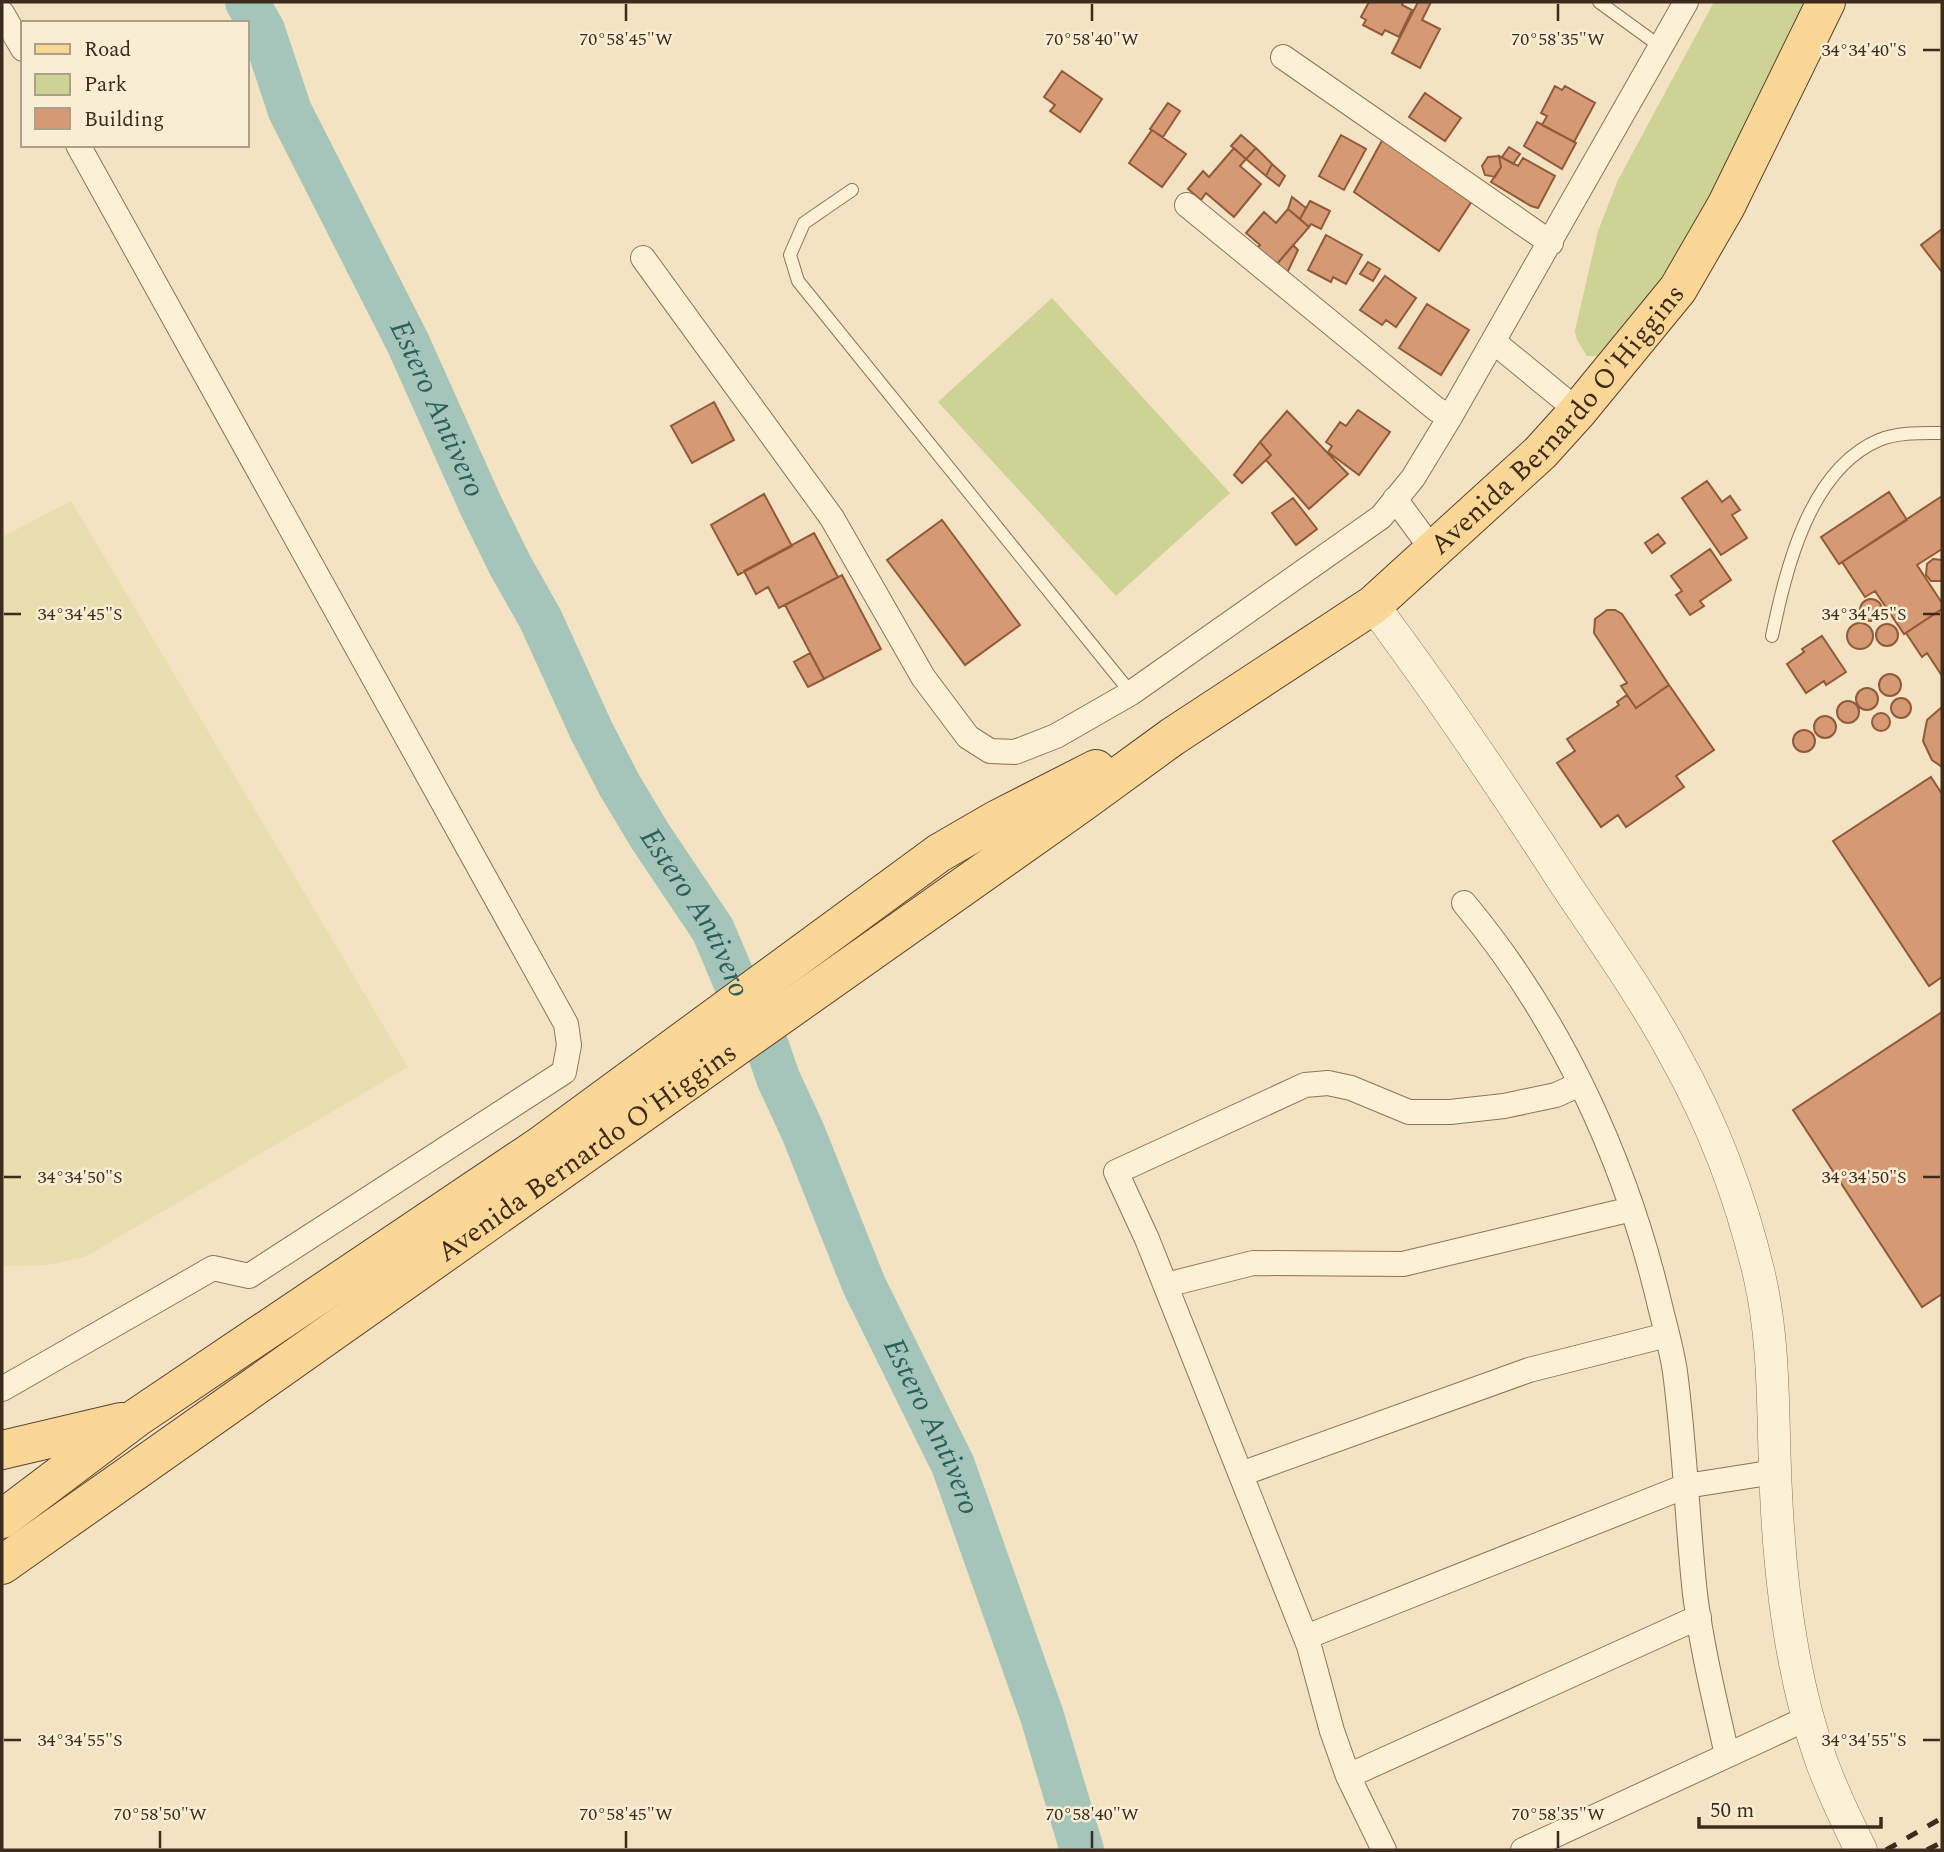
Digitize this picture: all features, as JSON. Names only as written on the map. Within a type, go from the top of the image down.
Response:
[{"type":"main road","name":"Avenida Bernardo O'Higgins","points":[[2,1519],[136,1418],[554,1155],[966,885],[1172,737],[1373,605],[1540,453],[1678,289],[1726,206],[1826,2]]},
{"type":"main road","name":"Avenida Bernardo O'Higgins","points":[[2,1565],[554,1155],[939,853],[996,820],[1092,771],[1172,737]]},
{"type":"main road","points":[[2,1450],[136,1418]]},
{"type":"street","points":[[643,258],[832,518],[923,677],[968,737],[990,751],[1015,752],[1056,736],[1131,693],[1381,517],[1413,478],[1450,417],[1686,2]]},
{"type":"street","points":[[2,13],[21,46]]},
{"type":"street","points":[[1283,57],[1551,243]]},
{"type":"street","points":[[2,1389],[213,1268],[249,1276],[564,1072],[569,1045],[566,1024],[79,147]]},
{"type":"street","points":[[1187,205],[1436,409],[1450,417]]},
{"type":"street","points":[[1494,342],[1578,411]]},
{"type":"street","points":[[1395,499],[1434,552]]},
{"type":"street","points":[[1373,605],[1457,722],[1652,1016],[1696,1096],[1732,1183],[1759,1275],[1772,1362],[1780,1555],[1788,1624],[1808,1718],[1821,1762],[1861,1850]]},
{"type":"street","points":[[1464,903],[1522,978],[1580,1084],[1619,1170],[1650,1261],[1675,1370],[1704,1658],[1727,1755]]},
{"type":"street","points":[[1384,1850],[1348,1776],[1332,1731],[1306,1637],[1166,1285],[1116,1172],[1305,1085],[1328,1083],[1351,1088],[1409,1112],[1450,1112],[1504,1107],[1556,1095],[1580,1084]]},
{"type":"street","points":[[1166,1285],[1254,1263],[1403,1264],[1632,1209]]},
{"type":"street","points":[[1241,1474],[1529,1370],[1667,1335]]},
{"type":"street","points":[[1306,1637],[1686,1486],[1776,1472]]},
{"type":"street","points":[[1348,1776],[1699,1617]]},
{"type":"street","points":[[1523,1850],[1808,1718]]},
{"type":"lane","points":[[1599,2],[1661,47]]},
{"type":"lane","points":[[852,190],[804,223],[790,255],[797,281],[1131,693]]},
{"type":"lane","points":[[1772,636],[1783,585],[1797,542],[1822,491],[1849,460],[1879,440],[1909,433],[1942,433]]},
{"type":"shaded area","points":[[71,501],[408,1067],[85,1257],[47,1265],[10,1266],[2,1265],[2,537]]},
{"type":"green space","points":[[1714,2],[1806,2],[1752,125],[1649,298],[1598,356],[1587,356],[1575,331],[1598,231],[1618,180]]},
{"type":"green space","points":[[1052,298],[1230,493],[1116,596],[938,402]]},
{"type":"building","points":[[1369,2],[1403,2],[1402,5],[1412,10],[1399,37],[1385,30],[1382,35],[1363,25],[1366,20],[1361,17]]},
{"type":"building","points":[[1418,2],[1431,2],[1422,20],[1440,29],[1420,68],[1392,53]]},
{"type":"building","points":[[1062,71],[1102,99],[1080,132],[1050,111],[1055,105],[1044,97]]},
{"type":"building","points":[[1555,86],[1562,90],[1565,86],[1595,103],[1574,142],[1542,125],[1547,116],[1541,113]]},
{"type":"building","points":[[1425,93],[1461,118],[1445,141],[1409,117]]},
{"type":"building","points":[[1168,103],[1180,111],[1163,137],[1150,129]]},
{"type":"building","points":[[1537,122],[1576,143],[1562,169],[1524,146]]},
{"type":"building","points":[[1152,130],[1186,154],[1162,187],[1129,163]]},
{"type":"building","points":[[1241,135],[1256,148],[1246,159],[1231,146]]},
{"type":"building","points":[[1341,135],[1366,149],[1344,190],[1319,176]]},
{"type":"building","points":[[1384,137],[1474,198],[1439,251],[1354,192]]},
{"type":"building","points":[[1509,147],[1520,154],[1513,164],[1502,157]]},
{"type":"building","points":[[1234,148],[1246,159],[1240,166],[1261,184],[1234,217],[1206,193],[1201,200],[1188,189],[1203,171],[1209,177]]},
{"type":"building","points":[[1256,148],[1272,164],[1266,176],[1246,159]]},
{"type":"building","points":[[1499,156],[1518,166],[1523,158],[1555,176],[1538,208],[1491,182],[1501,167]]},
{"type":"building","points":[[1499,156],[1501,167],[1495,177],[1485,175],[1482,166],[1488,157]]},
{"type":"building","points":[[1272,164],[1285,176],[1279,186],[1266,176]]},
{"type":"building","points":[[1292,197],[1306,208],[1300,219],[1288,209]]},
{"type":"building","points":[[1310,201],[1330,211],[1321,229],[1311,224],[1309,227],[1300,219]]},
{"type":"building","points":[[1288,209],[1309,227],[1277,264],[1257,248],[1260,245],[1246,233],[1264,212],[1276,223]]},
{"type":"building","points":[[1942,229],[1942,272],[1921,245]]},
{"type":"building","points":[[1326,235],[1362,255],[1346,284],[1333,277],[1331,282],[1308,270]]},
{"type":"building","points":[[1293,245],[1298,250],[1287,273],[1277,264]]},
{"type":"building","points":[[1368,262],[1380,269],[1373,281],[1360,274]]},
{"type":"building","points":[[1385,276],[1416,298],[1396,327],[1386,320],[1382,325],[1360,310]]},
{"type":"building","points":[[1427,304],[1469,330],[1441,375],[1399,348]]},
{"type":"building","points":[[714,402],[734,440],[692,463],[671,426]]},
{"type":"building","points":[[1358,410],[1390,432],[1359,475],[1328,452],[1332,446],[1326,442],[1340,422],[1346,426]]},
{"type":"building","points":[[1287,411],[1348,474],[1309,509],[1266,460],[1271,455],[1260,442]]},
{"type":"building","points":[[1260,442],[1271,455],[1242,483],[1234,475]]},
{"type":"building","points":[[1707,481],[1722,502],[1730,496],[1740,510],[1732,515],[1747,538],[1721,555],[1682,498]]},
{"type":"building","points":[[1889,492],[1907,520],[1839,564],[1821,537]]},
{"type":"building","points":[[764,494],[792,546],[738,575],[711,525]]},
{"type":"building","points":[[1942,496],[1942,549],[1917,565],[1942,603],[1942,609],[1904,634],[1875,591],[1865,597],[1842,562]]},
{"type":"building","points":[[1293,498],[1317,529],[1296,545],[1272,513]]},
{"type":"building","points":[[942,520],[1020,625],[965,665],[887,560]]},
{"type":"building","points":[[814,533],[838,577],[779,608],[768,587],[756,594],[744,571]]},
{"type":"building","points":[[1658,534],[1665,543],[1652,553],[1645,543]]},
{"type":"building","points":[[1710,549],[1731,580],[1700,601],[1704,606],[1690,615],[1676,595],[1682,591],[1671,576]]},
{"type":"building","points":[[1933,559],[1942,560],[1942,581],[1931,581],[1926,575],[1927,564]]},
{"type":"building","points":[[842,575],[881,649],[824,679],[785,605]]},
{"type":"building","points":[[1871,599],[1879,602],[1882,610],[1879,618],[1871,621],[1863,618],[1860,610],[1863,602]]},
{"type":"building","points":[[1942,609],[1942,676],[1927,653],[1922,657],[1906,633]]},
{"type":"building","points":[[1607,610],[1622,614],[1669,685],[1636,708],[1621,686],[1627,683],[1594,633],[1595,619]]},
{"type":"building","points":[[1860,623],[1869,627],[1873,636],[1869,645],[1860,649],[1851,645],[1847,636],[1851,627]]},
{"type":"building","points":[[1887,624],[1895,627],[1898,635],[1895,643],[1887,646],[1879,643],[1876,635],[1879,627]]},
{"type":"building","points":[[1822,636],[1846,672],[1826,685],[1824,681],[1806,693],[1787,664],[1804,652],[1802,649]]},
{"type":"building","points":[[810,653],[824,679],[808,687],[794,662]]},
{"type":"building","points":[[1890,674],[1898,677],[1901,685],[1898,693],[1890,696],[1882,693],[1879,685],[1882,677]]},
{"type":"building","points":[[1669,685],[1714,750],[1676,776],[1684,787],[1626,827],[1618,815],[1601,827],[1557,763],[1575,751],[1567,739],[1619,705],[1617,702],[1627,695],[1636,708]]},
{"type":"building","points":[[1867,688],[1875,691],[1878,699],[1875,707],[1867,710],[1859,707],[1856,699],[1859,691]]},
{"type":"building","points":[[1901,698],[1908,701],[1911,708],[1908,715],[1901,718],[1894,715],[1891,708],[1894,701]]},
{"type":"building","points":[[1848,701],[1856,704],[1859,712],[1856,720],[1848,723],[1840,720],[1837,712],[1840,704]]},
{"type":"building","points":[[1942,707],[1942,767],[1932,760],[1923,741],[1927,720]]},
{"type":"building","points":[[1877,713],[1885,713],[1890,722],[1888,729],[1877,731],[1872,726],[1872,718]]},
{"type":"building","points":[[1825,716],[1833,719],[1836,727],[1833,735],[1825,738],[1817,735],[1814,727],[1817,719]]},
{"type":"building","points":[[1804,730],[1812,733],[1815,741],[1812,749],[1804,752],[1796,749],[1793,741],[1796,733]]},
{"type":"building","points":[[1931,777],[1942,794],[1942,977],[1929,986],[1833,841]]},
{"type":"building","points":[[1942,1012],[1942,1294],[1922,1307],[1793,1110]]},
{"type":"waterway","name":"Estero Antivero","points":[[247,2],[263,30],[290,111],[408,343],[481,506],[540,618],[592,732],[650,836],[713,930],[738,989],[767,1046],[864,1285],[953,1465],[1042,1716],[1082,1850]]},
{"type":"railway","points":[[1886,1850],[1942,1818]]},
{"type":"railway","points":[[1927,1850],[1942,1842]]}]
